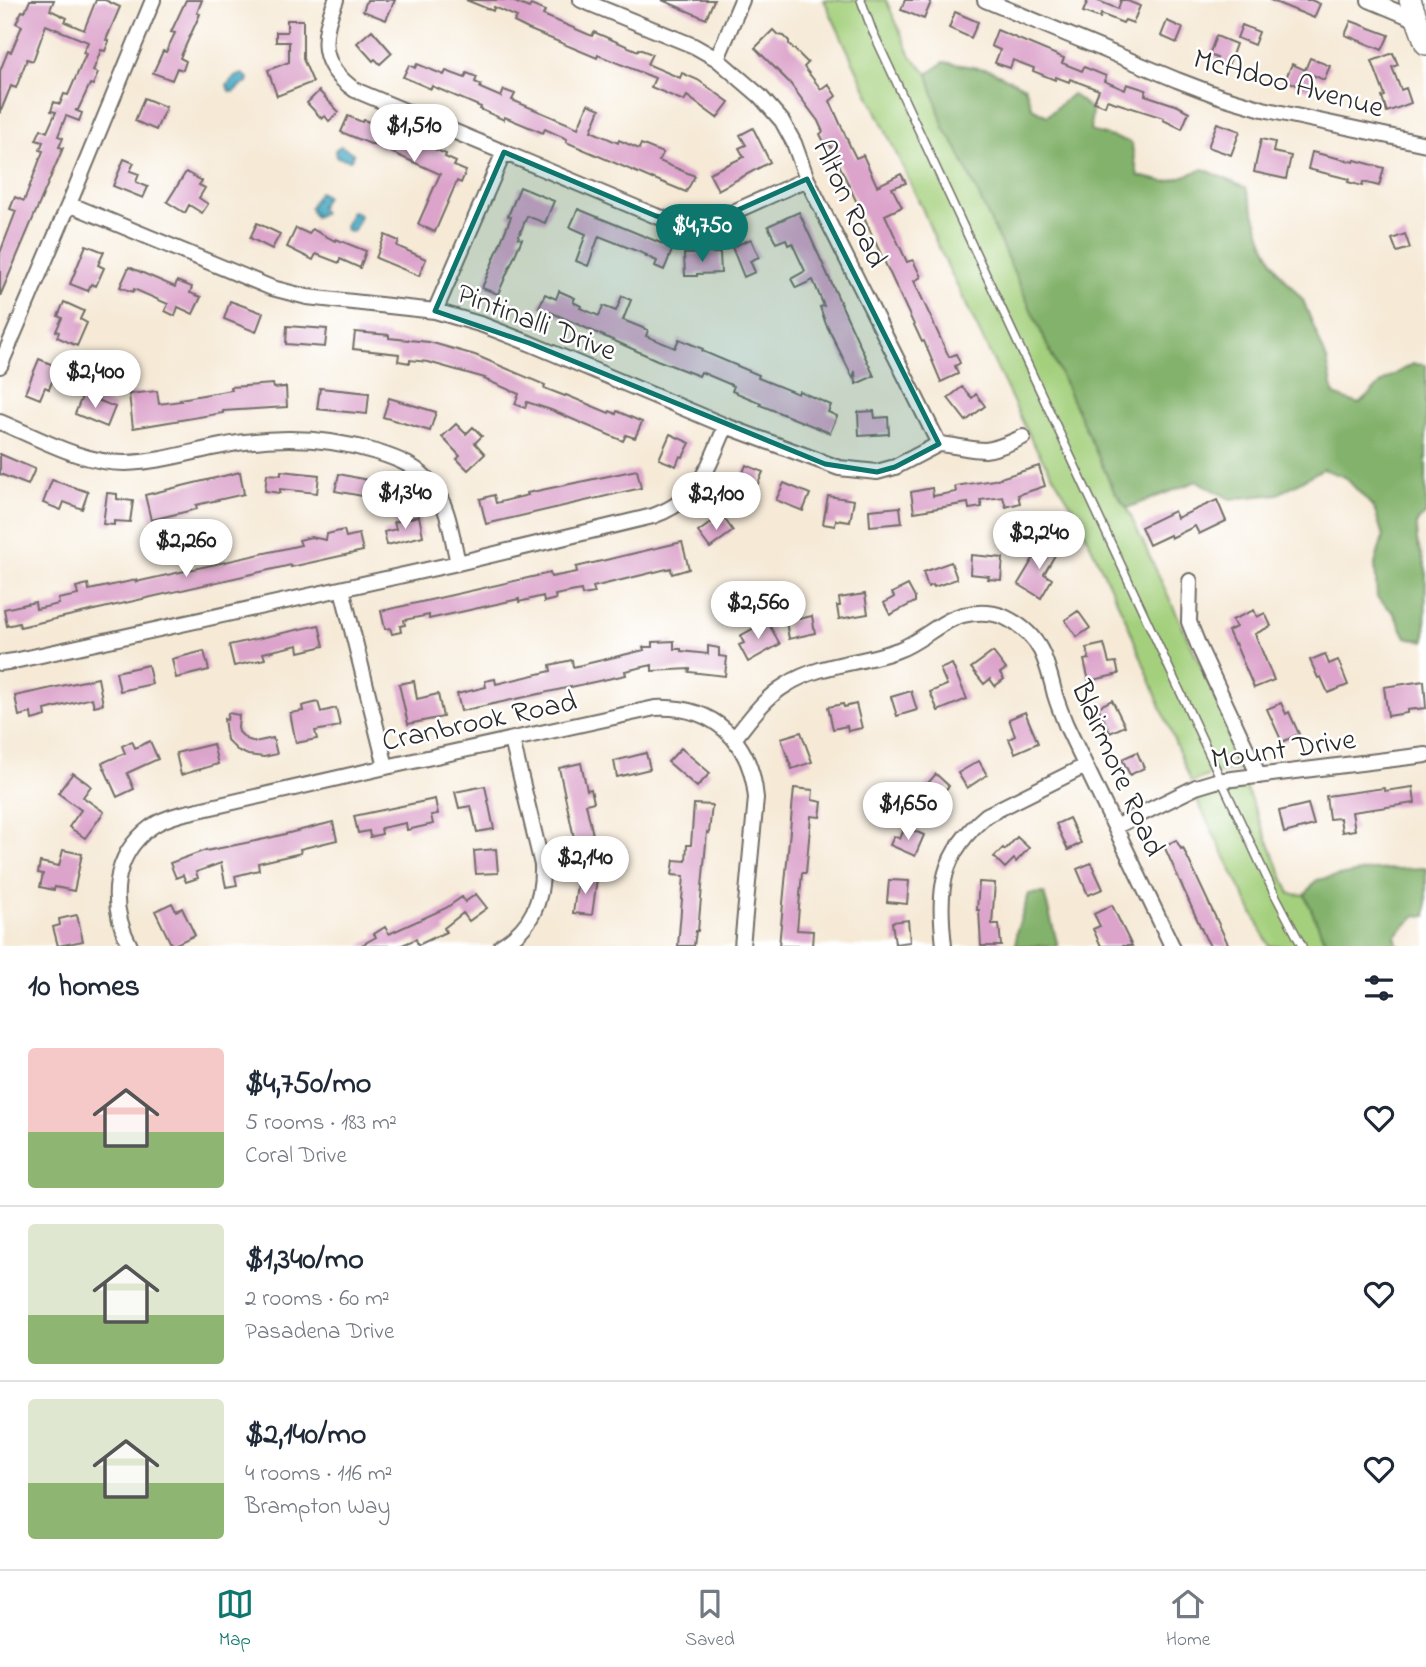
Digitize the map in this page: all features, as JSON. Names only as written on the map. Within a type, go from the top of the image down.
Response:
[{"type":"main road","points":[[1413,10],[1426,44]]},
{"type":"street","points":[[0,366],[153,0]]},
{"type":"street","points":[[336,0],[328,17],[325,43],[335,71],[355,90],[656,216],[690,223],[720,218],[807,178]]},
{"type":"street","name":"Alton Road","points":[[581,0],[694,46],[717,59],[760,96],[782,121],[794,143],[807,178],[939,444]]},
{"type":"street","points":[[717,59],[743,0]]},
{"type":"street","name":"McAdoo Avenue","points":[[985,0],[1219,96],[1263,109],[1426,144]]},
{"type":"street","points":[[1369,0],[1413,10]]},
{"type":"street","points":[[436,311],[504,152]]},
{"type":"street","name":"Pintinalli Drive","points":[[69,204],[272,288],[307,298],[436,311],[482,325],[726,426],[839,468],[877,472],[895,467],[939,444]]},
{"type":"street","points":[[0,422],[77,454],[122,463],[155,460],[244,442],[276,439],[334,442],[365,448],[398,459],[412,467],[434,488],[448,518],[458,563]]},
{"type":"street","points":[[0,663],[458,563],[653,516],[681,503],[693,492],[703,479],[726,426]]},
{"type":"street","points":[[939,444],[987,450],[1023,437]]},
{"type":"street","points":[[1190,581],[1189,622],[1259,776]]},
{"type":"street","points":[[342,589],[386,766]]},
{"type":"street","name":"Blairmore Road","points":[[734,739],[768,698],[801,676],[883,656],[921,639],[950,620],[963,615],[978,612],[1009,619],[1033,637],[1048,662],[1056,698],[1066,725],[1172,946]]},
{"type":"street","name":"Cranbrook Road","points":[[130,946],[118,915],[117,884],[122,866],[138,839],[150,827],[163,820],[386,766],[670,707],[704,715],[720,725],[742,749],[755,780],[756,798],[741,946]]},
{"type":"street","points":[[501,946],[524,928],[534,913],[543,882],[542,865],[512,740]]},
{"type":"street","name":"Mount Drive","points":[[1115,827],[1196,787],[1223,780],[1426,755]]},
{"type":"street","points":[[944,946],[941,895],[952,856],[962,839],[987,815],[1085,766]]},
{"type":"lane","points":[[861,0],[872,30],[1272,889],[1302,946]]},
{"type":"highlighted area","points":[[504,152],[656,216],[690,223],[720,218],[807,179],[939,444],[895,467],[877,472],[825,464],[529,343],[435,311]]},
{"type":"green space","points":[[824,0],[886,0],[911,56],[928,74],[944,128],[957,148],[1114,491],[1127,508],[1245,760],[1246,766],[1243,770],[1213,774],[1191,782],[1126,620],[1073,508],[1033,443]]},
{"type":"green space","points":[[944,62],[990,70],[1025,87],[1032,108],[1047,116],[1072,94],[1092,110],[1090,131],[1131,142],[1138,176],[1166,182],[1204,169],[1246,188],[1264,243],[1278,271],[1303,300],[1327,360],[1334,395],[1359,404],[1385,380],[1413,364],[1426,365],[1426,514],[1417,522],[1417,541],[1426,570],[1425,641],[1406,637],[1393,612],[1377,598],[1375,564],[1383,536],[1374,508],[1345,477],[1323,469],[1278,494],[1230,499],[1197,481],[1127,508],[1114,491],[957,148],[944,128],[928,74]]},
{"type":"green space","points":[[1245,786],[1290,894],[1305,895],[1327,946],[1269,946],[1196,798],[1222,788]]},
{"type":"green space","points":[[1426,868],[1426,916],[1416,915],[1395,936],[1398,946],[1327,946],[1305,895],[1317,880],[1371,870]]},
{"type":"green space","points":[[1044,893],[1058,946],[1016,946],[1016,933],[1029,894]]},
{"type":"water","points":[[242,74],[248,78],[247,83],[234,92],[229,91],[227,85]]},
{"type":"water","points":[[341,146],[353,153],[350,160],[336,157],[335,150]]},
{"type":"water","points":[[319,192],[326,196],[320,208],[323,213],[315,217],[310,208]]},
{"type":"water","points":[[353,211],[360,216],[354,231],[351,232],[345,227]]},
{"type":"building","points":[[30,0],[54,0],[50,10],[67,18],[65,22],[84,30],[96,0],[105,0],[120,7],[106,40],[109,41],[105,51],[101,50],[93,71],[98,73],[93,85],[90,84],[78,110],[75,110],[82,113],[79,121],[66,116],[58,136],[63,138],[59,147],[63,148],[0,296],[0,253],[16,211],[10,209],[15,197],[24,201],[43,151],[40,150],[43,142],[36,140],[41,129],[47,132],[56,112],[51,111],[54,102],[60,104],[64,94],[68,95],[86,54],[83,53],[88,42],[46,25],[33,61],[27,59],[16,88],[11,86],[0,113],[0,71],[22,26],[16,23]]},
{"type":"building","points":[[186,0],[202,0],[197,13],[200,14],[180,58],[186,61],[183,70],[177,68],[172,80],[153,73],[175,33],[171,32]]},
{"type":"building","points":[[367,0],[395,0],[386,20],[363,11]]},
{"type":"building","points":[[466,0],[510,0],[529,8],[531,5],[545,11],[543,15],[592,36],[594,32],[638,51],[639,49],[652,54],[647,64],[680,78],[682,73],[698,80],[729,102],[717,118],[687,96],[684,101],[651,87],[655,78],[598,55],[597,58],[528,29],[514,22],[517,17],[494,7],[493,11]]},
{"type":"building","points":[[662,0],[714,0],[706,19]]},
{"type":"building","points":[[905,0],[931,2],[924,19],[901,10]]},
{"type":"building","points":[[1088,0],[1096,0],[1118,9],[1121,0],[1140,6],[1133,23],[1125,20],[1123,23],[1101,14],[1100,18],[1083,12]]},
{"type":"building","points":[[1270,0],[1311,0],[1320,4],[1314,18]]},
{"type":"building","points":[[955,12],[978,22],[971,38],[949,28]]},
{"type":"building","points":[[287,20],[303,20],[303,59],[313,82],[277,96],[268,70],[289,62],[289,42],[276,42],[276,32],[287,32]]},
{"type":"building","points":[[1167,21],[1183,28],[1177,43],[1161,36]]},
{"type":"building","points":[[1351,21],[1389,35],[1382,50],[1345,35]]},
{"type":"building","points":[[1242,25],[1259,32],[1254,45],[1237,38]]},
{"type":"building","points":[[372,30],[392,53],[380,64],[375,59],[373,61],[357,43]]},
{"type":"building","points":[[773,30],[784,36],[808,63],[804,67],[821,89],[828,84],[836,96],[830,101],[851,148],[856,158],[863,155],[877,186],[901,174],[906,183],[892,188],[902,207],[885,215],[907,262],[913,260],[921,277],[914,281],[949,357],[956,354],[960,363],[955,366],[958,374],[941,382],[829,143],[825,144],[820,134],[823,132],[818,121],[789,82],[755,48]]},
{"type":"building","points":[[997,30],[1064,58],[1062,63],[1082,71],[1084,67],[1106,76],[1104,81],[1125,90],[1127,84],[1146,90],[1145,95],[1178,106],[1189,112],[1182,129],[1163,120],[1164,118],[1107,100],[1105,106],[1094,102],[1099,90],[1070,79],[1069,82],[1056,77],[1055,80],[1013,60],[1010,68],[995,63],[1000,50],[991,46]]},
{"type":"building","points":[[1216,36],[1236,44],[1228,66],[1216,62],[1217,58],[1209,55]]},
{"type":"building","points":[[1393,53],[1398,65],[1392,67],[1401,90],[1406,88],[1411,103],[1387,112],[1382,97],[1385,96],[1372,61]]},
{"type":"building","points":[[1310,58],[1330,66],[1324,80],[1313,75],[1308,90],[1285,80],[1292,64],[1305,70]]},
{"type":"building","points":[[417,64],[444,75],[446,71],[465,78],[467,73],[477,77],[475,82],[481,85],[480,88],[501,97],[504,90],[515,94],[512,100],[578,128],[588,104],[600,109],[591,131],[618,143],[619,140],[639,149],[641,144],[663,153],[659,161],[695,176],[686,192],[566,142],[567,139],[545,129],[543,133],[505,117],[504,120],[432,86],[431,89],[403,77],[409,65],[415,68]]},
{"type":"building","points":[[319,91],[339,112],[329,121],[325,116],[322,119],[307,103]]},
{"type":"building","points":[[144,98],[166,107],[156,130],[135,121]]},
{"type":"building","points":[[348,116],[446,154],[445,157],[456,162],[454,166],[466,171],[461,183],[457,181],[435,232],[418,224],[440,174],[341,132]]},
{"type":"building","points":[[1217,123],[1240,131],[1231,155],[1208,147]]},
{"type":"building","points":[[753,128],[770,162],[718,190],[709,173],[744,157],[739,148],[746,145],[740,135]]},
{"type":"building","points":[[1261,139],[1275,142],[1273,152],[1291,156],[1286,179],[1254,172]]},
{"type":"building","points":[[1312,152],[1384,168],[1379,186],[1363,182],[1362,186],[1348,182],[1349,179],[1308,169]]},
{"type":"building","points":[[124,159],[134,163],[130,171],[139,174],[136,182],[148,187],[143,198],[113,186]]},
{"type":"building","points":[[186,172],[202,181],[199,185],[205,188],[199,198],[208,204],[202,213],[189,205],[185,213],[167,202]]},
{"type":"building","points":[[520,187],[554,201],[545,223],[527,216],[518,238],[522,239],[498,294],[482,288],[511,217],[508,216]]},
{"type":"building","points":[[578,209],[673,248],[664,270],[655,266],[657,261],[647,255],[599,236],[588,266],[576,261],[586,234],[570,227]]},
{"type":"building","points":[[799,212],[874,376],[856,384],[855,371],[853,378],[826,324],[820,307],[824,306],[813,280],[796,288],[791,279],[805,271],[792,243],[788,245],[786,239],[776,243],[768,226]]},
{"type":"building","points":[[257,223],[280,234],[272,249],[250,238]]},
{"type":"building","points":[[296,228],[309,234],[312,229],[335,241],[336,239],[366,251],[360,268],[340,259],[339,263],[316,254],[313,260],[287,247]]},
{"type":"building","points":[[1405,234],[1410,248],[1397,252],[1392,239]]},
{"type":"building","points":[[385,235],[399,241],[397,246],[426,259],[419,276],[376,258]]},
{"type":"building","points":[[751,239],[759,257],[750,261],[755,272],[744,277],[732,247]]},
{"type":"building","points":[[86,245],[104,252],[98,265],[104,268],[96,286],[91,284],[88,291],[70,284]]},
{"type":"building","points":[[720,253],[721,273],[685,276],[684,254]]},
{"type":"building","points":[[129,267],[175,287],[177,281],[192,287],[190,293],[201,297],[193,314],[178,307],[175,316],[165,311],[168,304],[134,289],[133,292],[120,287]]},
{"type":"building","points":[[559,291],[575,298],[573,302],[581,306],[580,308],[599,316],[603,306],[616,311],[622,296],[631,300],[623,320],[648,330],[646,336],[675,348],[679,339],[759,375],[758,378],[831,405],[828,412],[837,416],[830,433],[760,405],[761,403],[732,391],[734,386],[701,372],[699,376],[657,360],[539,307],[545,294],[556,299]]},
{"type":"building","points":[[230,301],[263,313],[256,332],[224,319]]},
{"type":"building","points":[[64,302],[84,311],[80,319],[87,323],[77,346],[57,337],[59,332],[56,331],[62,318],[58,316]]},
{"type":"building","points":[[287,326],[327,329],[325,347],[286,344]]},
{"type":"building","points":[[355,332],[429,342],[475,355],[545,385],[544,388],[609,413],[610,411],[616,414],[617,411],[642,422],[635,438],[626,435],[623,441],[551,410],[527,402],[525,408],[515,404],[519,394],[485,378],[428,362],[398,361],[399,354],[353,349]]},
{"type":"building","points":[[39,359],[58,367],[49,389],[45,387],[40,399],[25,393]]},
{"type":"building","points":[[273,384],[274,388],[286,387],[287,407],[223,411],[133,428],[129,394],[157,391],[159,404],[232,390],[231,387]]},
{"type":"building","points":[[962,387],[972,398],[976,394],[985,406],[966,421],[948,398]]},
{"type":"building","points":[[320,388],[369,393],[367,414],[317,409]]},
{"type":"building","points":[[83,394],[115,407],[107,427],[75,414]]},
{"type":"building","points":[[389,398],[436,412],[430,431],[383,417]]},
{"type":"building","points":[[874,411],[875,418],[888,417],[889,434],[859,436],[858,412]]},
{"type":"building","points":[[456,424],[466,434],[473,427],[482,436],[475,443],[485,454],[468,470],[457,459],[460,456],[442,437]]},
{"type":"building","points":[[670,434],[690,443],[676,466],[659,459]]},
{"type":"building","points":[[0,454],[35,469],[28,485],[0,474]]},
{"type":"building","points":[[746,465],[763,472],[749,504],[734,498]]},
{"type":"building","points":[[1039,466],[1045,486],[1018,495],[1020,503],[1006,507],[1003,497],[980,500],[982,507],[969,509],[968,503],[914,512],[911,492],[932,488],[933,496],[956,492],[955,486],[994,480]]},
{"type":"building","points":[[637,470],[641,488],[486,524],[480,499],[494,495],[496,503],[528,495],[527,493]]},
{"type":"building","points":[[281,471],[319,475],[317,493],[280,489],[280,493],[265,491],[267,474],[281,475]]},
{"type":"building","points":[[240,472],[244,494],[196,505],[197,509],[151,520],[145,495]]},
{"type":"building","points":[[339,474],[372,481],[368,497],[335,491]]},
{"type":"building","points":[[52,480],[88,492],[82,509],[64,502],[61,510],[43,503]]},
{"type":"building","points":[[784,483],[810,494],[803,511],[776,500]]},
{"type":"building","points":[[107,493],[117,494],[117,499],[133,501],[130,522],[114,521],[114,525],[103,524]]},
{"type":"building","points":[[828,496],[854,500],[850,522],[836,520],[835,526],[823,524]]},
{"type":"building","points":[[1217,500],[1226,521],[1199,534],[1195,526],[1149,545],[1141,527],[1174,511],[1177,518]]},
{"type":"building","points":[[900,507],[902,523],[870,526],[869,510]]},
{"type":"building","points":[[722,515],[733,531],[710,548],[698,532]]},
{"type":"building","points":[[419,516],[423,536],[387,545],[384,532],[396,529],[394,522]]},
{"type":"building","points":[[344,530],[346,537],[359,534],[363,551],[20,627],[19,623],[7,626],[4,609],[35,602],[36,609],[59,604],[58,599],[78,595],[76,587],[88,584],[89,590],[136,582],[301,545],[299,540],[311,537],[326,540],[327,534]]},
{"type":"building","points":[[682,542],[689,569],[672,574],[671,568],[593,587],[595,593],[582,595],[581,590],[555,595],[556,599],[544,602],[543,596],[519,602],[519,599],[429,619],[429,615],[404,620],[405,625],[400,626],[401,632],[392,634],[390,628],[385,629],[381,611],[550,573],[551,577],[577,572],[576,567]]},
{"type":"building","points":[[1043,542],[1058,550],[1044,574],[1052,579],[1041,598],[1018,584]]},
{"type":"building","points":[[971,555],[1003,558],[1001,580],[970,574]]},
{"type":"building","points":[[951,562],[957,579],[928,587],[923,572]]},
{"type":"building","points":[[908,585],[915,602],[890,615],[884,603],[894,597],[892,593]]},
{"type":"building","points":[[865,594],[868,614],[839,619],[839,598]]},
{"type":"building","points":[[1254,610],[1257,617],[1265,613],[1271,626],[1255,634],[1274,680],[1254,688],[1228,631],[1236,627],[1232,620]]},
{"type":"building","points":[[1078,611],[1090,628],[1077,637],[1065,620]]},
{"type":"building","points":[[812,616],[815,633],[789,639],[786,622]]},
{"type":"building","points":[[767,621],[780,644],[748,662],[739,645],[744,643],[740,636]]},
{"type":"building","points":[[319,625],[324,646],[299,652],[298,645],[263,653],[265,659],[234,666],[229,645]]},
{"type":"building","points":[[674,641],[674,649],[681,651],[708,654],[708,646],[719,648],[719,656],[727,657],[725,676],[689,672],[690,669],[652,671],[652,665],[625,671],[626,675],[461,711],[457,694],[486,687],[485,681],[495,679],[496,684],[551,671],[550,665],[572,660],[573,667],[644,650],[643,647],[653,647],[653,642]]},
{"type":"building","points":[[1104,644],[1109,663],[1116,662],[1119,674],[1089,681],[1084,660],[1089,659],[1086,648]]},
{"type":"building","points":[[204,651],[209,670],[176,678],[172,659]]},
{"type":"building","points":[[993,652],[1006,669],[1000,673],[1004,679],[995,686],[990,679],[984,684],[971,668]]},
{"type":"building","points":[[1325,654],[1329,664],[1338,660],[1348,685],[1328,693],[1310,660]]},
{"type":"building","points":[[952,664],[967,699],[938,711],[930,692],[947,685],[940,669]]},
{"type":"building","points":[[148,665],[152,684],[120,691],[116,672]]},
{"type":"building","points":[[98,678],[103,704],[94,706],[92,698],[45,710],[46,716],[32,720],[31,713],[19,716],[15,696]]},
{"type":"building","points":[[414,681],[417,699],[438,694],[443,717],[408,724],[399,684]]},
{"type":"building","points":[[1424,681],[1426,708],[1388,716],[1384,687]]},
{"type":"building","points":[[911,691],[917,710],[897,716],[891,697]]},
{"type":"building","points":[[1112,700],[1125,726],[1110,733],[1098,707]]},
{"type":"building","points":[[318,702],[321,712],[336,708],[340,726],[315,731],[317,739],[296,743],[290,713],[303,711],[302,706]]},
{"type":"building","points":[[1281,703],[1286,714],[1289,712],[1299,734],[1282,742],[1267,709]]},
{"type":"building","points":[[843,704],[844,707],[856,704],[862,728],[848,731],[847,726],[833,729],[828,707]]},
{"type":"building","points":[[1025,712],[1038,743],[1015,753],[1009,739],[1015,736],[1009,719]]},
{"type":"building","points":[[228,713],[239,715],[239,732],[246,739],[255,742],[273,738],[277,754],[264,757],[237,750],[227,740],[224,719],[227,720]]},
{"type":"building","points":[[801,732],[812,762],[792,769],[781,738]]},
{"type":"building","points":[[132,741],[135,748],[150,741],[158,759],[127,773],[134,789],[117,797],[102,763],[125,753],[122,746]]},
{"type":"building","points":[[213,744],[218,764],[181,775],[176,753]]},
{"type":"building","points":[[681,748],[710,773],[697,787],[668,762]]},
{"type":"building","points":[[1137,752],[1144,768],[1130,775],[1122,759]]},
{"type":"building","points":[[646,753],[650,769],[617,777],[614,761]]},
{"type":"building","points":[[979,761],[987,775],[967,788],[958,773]]},
{"type":"building","points":[[581,763],[587,790],[591,789],[594,802],[586,804],[598,857],[579,861],[559,768]]},
{"type":"building","points":[[73,773],[91,786],[83,797],[104,812],[85,838],[69,827],[81,810],[58,793]]},
{"type":"building","points":[[936,774],[949,786],[929,807],[926,804],[919,811],[908,800],[919,789],[921,791]]},
{"type":"building","points":[[485,786],[494,829],[477,832],[471,806],[459,808],[455,792]]},
{"type":"building","points":[[1413,787],[1415,803],[1352,812],[1355,830],[1342,832],[1340,818],[1329,819],[1326,796]]},
{"type":"building","points":[[794,788],[813,790],[812,800],[822,802],[820,817],[811,816],[797,930],[813,931],[812,946],[779,946]]},
{"type":"building","points":[[435,799],[438,814],[431,815],[433,824],[407,830],[406,823],[381,828],[382,834],[370,837],[369,831],[358,833],[354,816]]},
{"type":"building","points":[[694,804],[712,805],[698,931],[694,946],[678,946],[684,876],[672,875],[674,860],[686,861],[687,845],[691,845]]},
{"type":"building","points":[[1308,804],[1314,825],[1284,833],[1279,811]]},
{"type":"building","points":[[1069,818],[1081,843],[1068,850],[1056,824]]},
{"type":"building","points":[[333,822],[337,840],[300,849],[301,853],[258,863],[259,870],[235,876],[237,885],[226,887],[221,863],[196,872],[198,878],[186,882],[183,875],[176,878],[170,863],[206,850]]},
{"type":"building","points":[[905,827],[924,835],[915,856],[890,845],[894,836],[900,839]]},
{"type":"building","points":[[1017,837],[1029,848],[1016,862],[1014,859],[1005,868],[994,857]]},
{"type":"building","points":[[1176,840],[1181,849],[1183,848],[1229,946],[1210,946],[1205,937],[1164,846]]},
{"type":"building","points":[[496,849],[498,873],[476,874],[474,851]]},
{"type":"building","points":[[63,850],[82,854],[74,891],[40,887],[43,874],[38,873],[40,862],[59,866]]},
{"type":"building","points":[[1091,863],[1103,889],[1088,895],[1077,869]]},
{"type":"building","points":[[578,877],[597,879],[592,915],[573,913]]},
{"type":"building","points":[[889,880],[909,881],[907,904],[887,902]]},
{"type":"building","points":[[979,882],[995,883],[992,924],[999,924],[1001,946],[981,946],[977,910]]},
{"type":"building","points":[[476,894],[487,908],[469,921],[463,913],[444,928],[446,932],[418,945],[416,939],[400,946],[360,946],[376,937],[374,934],[385,927],[389,934],[446,908],[462,897],[465,902]]},
{"type":"building","points":[[172,903],[176,911],[182,908],[195,935],[172,946],[155,911]]},
{"type":"building","points":[[1112,905],[1132,946],[1101,946],[1093,929],[1100,926],[1094,914]]},
{"type":"building","points":[[77,915],[83,941],[58,946],[53,927],[60,925],[59,919]]},
{"type":"building","points":[[908,920],[910,942],[895,944],[892,922]]}]
